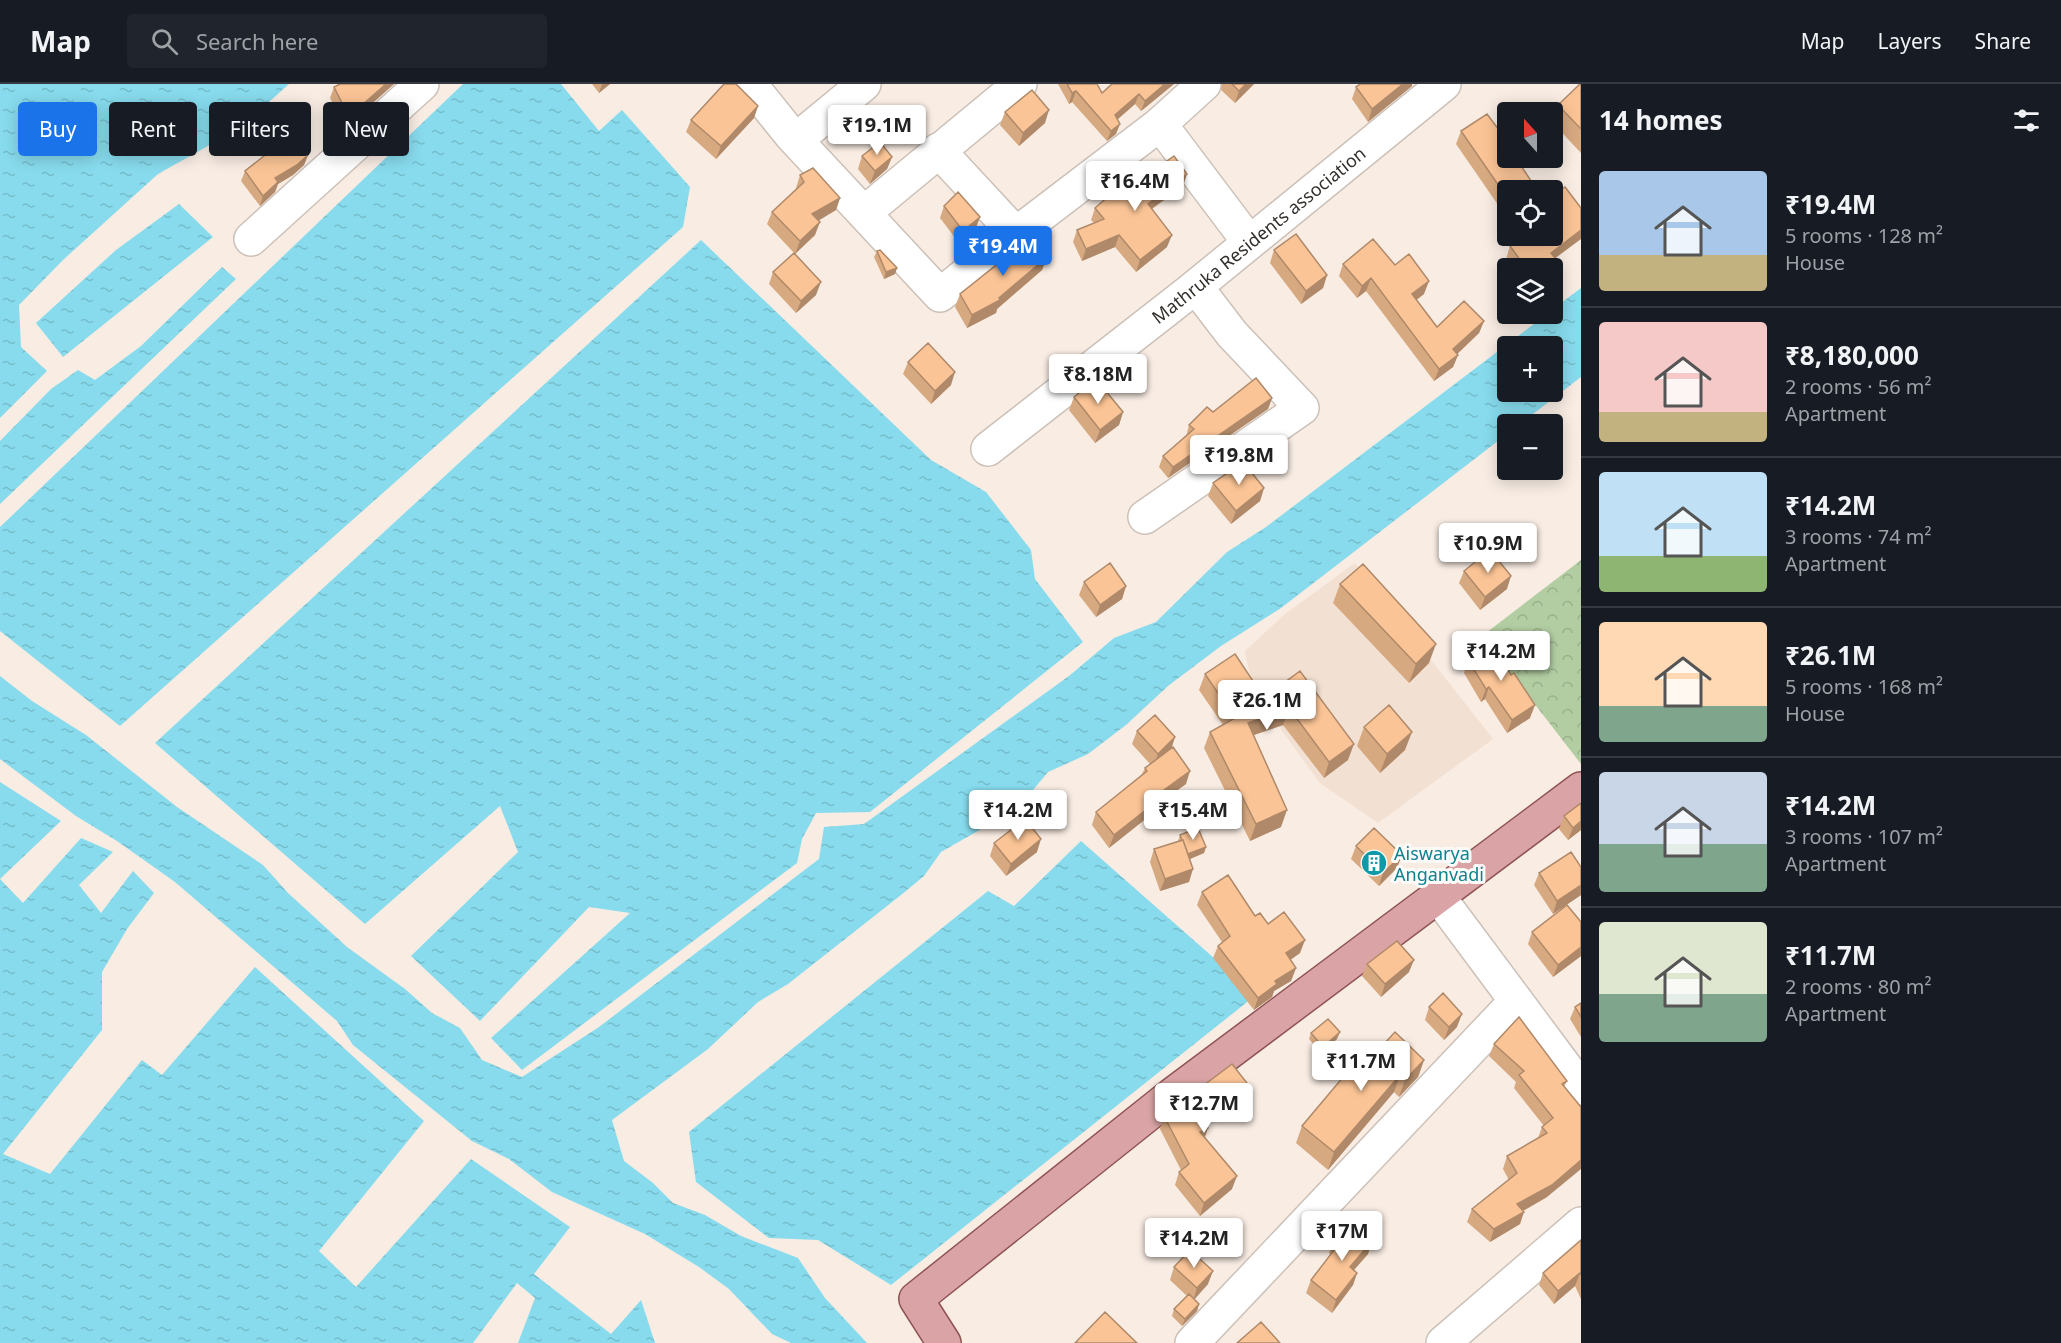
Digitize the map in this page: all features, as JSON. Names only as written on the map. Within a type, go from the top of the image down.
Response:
[{"type":"main road","points":[[944,1343],[916,1299],[1172,1095],[1581,789]]},
{"type":"street","points":[[251,239],[422,84]]},
{"type":"street","points":[[750,84],[796,140],[940,295],[1160,124],[1204,84]]},
{"type":"street","points":[[796,140],[864,84]]},
{"type":"street","points":[[864,213],[1020,84]]},
{"type":"street","name":"Mathruka Residents association","points":[[988,449],[1196,287],[1444,84]]},
{"type":"street","points":[[1160,124],[1249,242]]},
{"type":"street","points":[[938,150],[1016,234]]},
{"type":"street","points":[[1144,518],[1302,408],[1232,334],[1196,287]]},
{"type":"street","points":[[1438,896],[1581,1088]]},
{"type":"street","points":[[1192,1343],[1516,1001]]},
{"type":"street","points":[[1443,1343],[1581,1224]]},
{"type":"shaded area","points":[[1355,563],[1493,739],[1378,823],[1320,783],[1253,691],[1245,651],[1285,614]]},
{"type":"green space","points":[[1581,560],[1581,764],[1482,636]]},
{"type":"water","points":[[0,84],[289,84],[269,102],[209,102],[209,145],[197,152],[197,102],[109,102],[109,156],[190,156],[158,174],[63,260],[19,305],[21,347],[47,371],[0,418]]},
{"type":"water","points":[[463,84],[561,84],[599,131],[622,110],[690,187],[683,227],[120,726],[0,631],[0,527],[388,156],[409,156],[409,136]]},
{"type":"water","points":[[179,204],[213,237],[63,357],[36,323],[116,250]]},
{"type":"water","points":[[701,240],[931,460],[986,492],[1031,550],[1035,579],[1083,642],[870,812],[816,813],[802,839],[797,863],[522,1070],[491,1038],[630,913],[589,907],[480,1021],[411,956],[518,852],[500,806],[365,924],[155,743]]},
{"type":"water","points":[[222,267],[236,279],[0,504],[0,441],[51,389],[78,370],[95,380],[141,346]]},
{"type":"water","points":[[1581,288],[1581,377],[1563,391],[1563,336],[1518,336],[1534,324],[1563,324],[1563,302]]},
{"type":"water","points":[[1497,352],[1497,402],[1549,402],[1533,414],[1497,414],[1497,442],[1281,608],[1221,646],[1168,686],[1126,725],[1088,754],[1048,772],[1018,808],[941,852],[924,876],[901,895],[788,984],[758,1002],[708,1049],[612,1120],[624,1161],[653,1183],[673,1203],[705,1215],[741,1236],[798,1258],[825,1298],[867,1343],[791,1343],[772,1334],[729,1289],[699,1267],[645,1234],[552,1192],[509,1159],[472,1141],[353,1045],[337,1021],[175,882],[117,841],[76,816],[0,759],[0,676],[32,701],[86,735],[177,807],[263,865],[288,893],[347,947],[405,989],[432,1013],[460,1028],[482,1060],[522,1077],[599,1027],[819,859],[824,827],[864,824],[1069,676],[1114,638],[1156,622],[1227,552],[1266,527]]},
{"type":"water","points":[[0,782],[61,821],[0,879]]},
{"type":"water","points":[[81,838],[113,852],[79,885],[101,913],[133,871],[154,893],[127,929],[102,972],[102,1030],[3,1154],[50,1174],[142,1060],[162,1075],[255,967],[424,1121],[319,1251],[356,1287],[471,1159],[570,1227],[534,1274],[611,1334],[641,1300],[655,1343],[518,1343],[535,1298],[517,1283],[473,1343],[0,1343],[0,879],[23,903]]},
{"type":"water","points":[[1081,841],[1256,995],[891,1285],[818,1240],[769,1238],[696,1182],[689,1132],[988,891],[1014,906]]},
{"type":"building","points":[[340,84],[386,84],[365,102],[342,102],[334,87]]},
{"type":"building","points":[[724,84],[736,84],[758,106],[721,146],[691,120]]},
{"type":"building","points":[[1067,84],[1097,84],[1102,93],[1112,84],[1165,84],[1145,101],[1139,94],[1115,115],[1120,124],[1111,131],[1076,91],[1072,93]]},
{"type":"building","points":[[1232,84],[1246,84],[1239,91]]},
{"type":"building","points":[[1360,84],[1403,84],[1372,109],[1356,87]]},
{"type":"building","points":[[1581,84],[1581,129],[1563,110],[1563,102],[1561,102]]},
{"type":"building","points":[[1032,90],[1049,110],[1023,133],[1005,112]]},
{"type":"building","points":[[1487,114],[1497,127],[1497,168],[1523,168],[1530,180],[1497,180],[1497,183],[1461,131]]},
{"type":"building","points":[[880,142],[892,157],[875,171],[862,156]]},
{"type":"building","points":[[264,156],[307,156],[275,178],[278,182],[263,196],[245,171]]},
{"type":"building","points":[[1174,156],[1187,174],[1148,204],[1172,235],[1140,260],[1119,235],[1086,249],[1077,230],[1104,219],[1095,208],[1137,171],[1143,178]]},
{"type":"building","points":[[813,168],[840,198],[812,214],[820,222],[800,241],[772,212],[804,182],[800,175]]},
{"type":"building","points":[[1565,187],[1581,208],[1581,230],[1563,244],[1563,188]]},
{"type":"building","points":[[958,192],[980,217],[963,231],[944,206]]},
{"type":"building","points":[[1296,234],[1327,275],[1306,291],[1274,250]]},
{"type":"building","points":[[1030,238],[1047,257],[999,298],[1000,300],[972,315],[960,294]]},
{"type":"building","points":[[1373,239],[1395,265],[1409,254],[1429,281],[1412,294],[1437,327],[1464,301],[1484,321],[1453,349],[1458,355],[1439,369],[1371,278],[1362,286],[1343,264]]},
{"type":"building","points":[[1510,246],[1560,246],[1551,253],[1555,258],[1519,258]]},
{"type":"building","points":[[880,250],[897,268],[886,272],[877,251]]},
{"type":"building","points":[[794,253],[821,282],[801,301],[773,272]]},
{"type":"building","points":[[928,343],[955,372],[935,391],[908,362]]},
{"type":"building","points":[[1256,378],[1272,398],[1173,467],[1163,456],[1194,429],[1189,425],[1207,407],[1213,412]]},
{"type":"building","points":[[1096,379],[1123,412],[1100,430],[1074,397]]},
{"type":"building","points":[[1243,462],[1264,488],[1236,511],[1213,483]]},
{"type":"building","points":[[1490,550],[1511,576],[1485,597],[1464,571]]},
{"type":"building","points":[[1110,563],[1126,586],[1100,605],[1084,582]]},
{"type":"building","points":[[1363,564],[1436,644],[1416,664],[1340,584]]},
{"type":"building","points":[[1493,645],[1511,675],[1514,673],[1535,705],[1512,720],[1489,687],[1486,689],[1468,660]]},
{"type":"building","points":[[1235,654],[1255,684],[1261,700],[1300,671],[1354,744],[1329,762],[1289,708],[1248,723],[1287,810],[1256,824],[1210,732],[1235,718],[1205,674]]},
{"type":"building","points":[[1389,705],[1412,732],[1387,754],[1364,727]]},
{"type":"building","points":[[1155,715],[1175,737],[1158,754],[1137,731]]},
{"type":"building","points":[[1173,747],[1190,771],[1149,801],[1152,805],[1114,835],[1096,812],[1147,771],[1145,768]]},
{"type":"building","points":[[1581,803],[1581,821],[1573,828],[1564,816]]},
{"type":"building","points":[[1025,819],[1041,839],[1011,864],[994,843]]},
{"type":"building","points":[[1198,828],[1206,847],[1188,854],[1180,835]]},
{"type":"building","points":[[1374,828],[1402,855],[1383,873],[1356,846]]},
{"type":"building","points":[[1183,840],[1193,869],[1165,879],[1154,849]]},
{"type":"building","points":[[1571,852],[1581,867],[1581,885],[1557,901],[1539,873]]},
{"type":"building","points":[[1228,875],[1255,916],[1260,913],[1268,924],[1284,912],[1305,940],[1286,953],[1296,968],[1275,981],[1277,984],[1258,998],[1218,946],[1230,936],[1202,892]]},
{"type":"building","points":[[1567,905],[1581,922],[1581,947],[1558,965],[1532,932]]},
{"type":"building","points":[[1397,941],[1414,960],[1385,984],[1367,964]]},
{"type":"building","points":[[1443,993],[1462,1014],[1449,1027],[1429,1007]]},
{"type":"building","points":[[1581,1003],[1581,1017],[1575,1007]]},
{"type":"building","points":[[1519,1017],[1567,1081],[1562,1084],[1581,1107],[1581,1160],[1552,1185],[1517,1204],[1524,1212],[1494,1229],[1472,1209],[1517,1173],[1507,1156],[1547,1133],[1542,1127],[1553,1118],[1519,1075],[1524,1071],[1494,1044]]},
{"type":"building","points":[[1328,1019],[1340,1032],[1323,1047],[1311,1033]]},
{"type":"building","points":[[1395,1032],[1424,1060],[1405,1080],[1400,1075],[1334,1152],[1302,1126],[1349,1070],[1355,1075]]},
{"type":"building","points":[[1232,1064],[1247,1083],[1203,1117],[1208,1128],[1200,1132],[1237,1176],[1204,1203],[1179,1172],[1189,1164],[1164,1116],[1200,1091],[1199,1089]]},
{"type":"building","points":[[1350,1222],[1372,1241],[1350,1267],[1357,1273],[1336,1300],[1311,1280],[1338,1245],[1333,1241]]},
{"type":"building","points":[[1581,1240],[1581,1275],[1580,1273],[1558,1291],[1543,1273]]},
{"type":"building","points":[[1190,1250],[1213,1271],[1197,1288],[1174,1267]]},
{"type":"building","points":[[1189,1294],[1199,1304],[1185,1319],[1174,1309]]},
{"type":"building","points":[[1105,1312],[1137,1343],[1075,1343]]},
{"type":"building","points":[[1261,1322],[1280,1343],[1237,1343]]},
{"type":"place","name":"Aiswarya Anganvadi","points":[[1374,863]]}]
